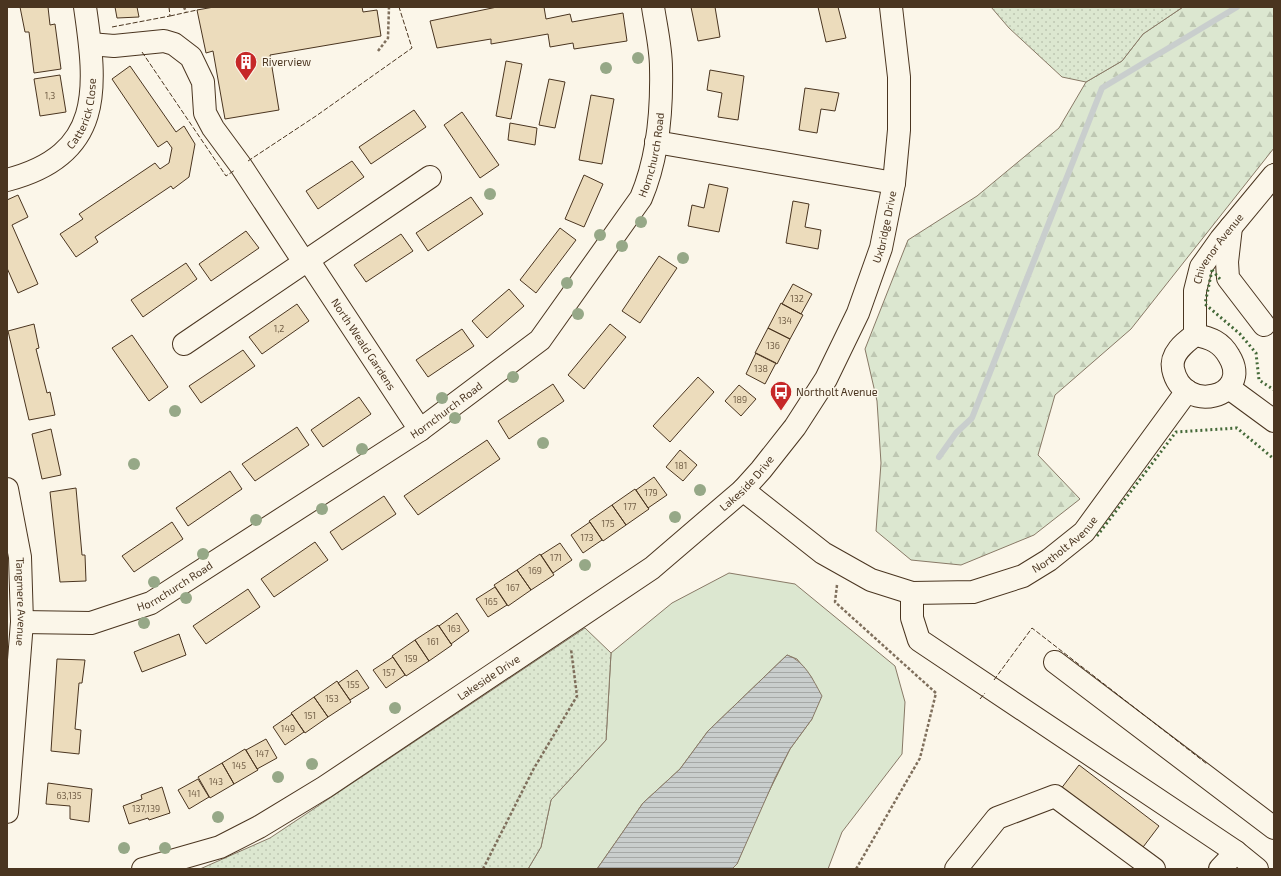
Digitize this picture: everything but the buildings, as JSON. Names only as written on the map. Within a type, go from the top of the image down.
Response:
[{"type":"street","name":"Catterick Close","points":[[7,180],[28,173],[51,162],[73,144],[87,116],[91,98],[93,73],[85,7]]},
{"type":"street","name":"Hornchurch Road","points":[[22,622],[91,623],[151,603],[420,430],[540,340],[641,198],[650,172],[656,142],[660,107],[661,67],[653,7]]},
{"type":"street","name":"Uxbridge Drive","points":[[795,427],[826,379],[858,313],[881,248],[894,184],[899,130],[899,77],[891,7]]},
{"type":"street","name":"North Weald Gardens","points":[[90,44],[114,46],[164,41],[174,44],[191,57],[203,82],[205,113],[213,128],[241,166],[420,430]]},
{"type":"street","points":[[656,142],[894,184]]},
{"type":"street","name":"Chivenor Avenue","points":[[1195,335],[1195,291],[1201,267],[1231,226],[1274,175]]},
{"type":"street","points":[[184,344],[430,177]]},
{"type":"street","points":[[1231,226],[1226,262],[1228,278],[1264,325]]},
{"type":"street","points":[[1195,335],[1211,338],[1224,347],[1234,364],[1236,376],[1229,388],[1216,395],[1201,398],[1187,391],[1176,381],[1173,367],[1174,358],[1182,344],[1195,335]]},
{"type":"street","points":[[1229,388],[1274,421]]},
{"type":"street","name":"Northolt Avenue","points":[[743,490],[823,553],[871,580],[912,593],[973,592],[1023,576],[1048,560],[1084,532],[1187,391]]},
{"type":"street","name":"Lakeside Drive","points":[[143,869],[220,847],[259,827],[325,787],[568,625],[652,568],[743,490],[778,451],[795,427]]},
{"type":"street","name":"Tangmere Avenue","points":[[7,489],[20,557],[22,622],[7,812]]},
{"type":"street","points":[[912,593],[912,618],[919,640],[1236,852],[1257,869]]},
{"type":"street","points":[[1055,662],[1274,828]]},
{"type":"street","points":[[956,869],[996,818],[1055,796],[1154,869]]},
{"type":"street","points":[[1220,869],[1236,852]]},
{"type":"path","points":[[184,7],[186,12]]},
{"type":"path","points":[[378,51],[388,38],[389,7]]},
{"type":"path","points":[[840,562],[835,602],[936,693],[920,758],[856,869]]},
{"type":"path","points":[[483,869],[533,770],[577,696],[568,625]]},
{"type":"green space","points":[[991,7],[1183,7],[1143,34],[1122,61],[1086,82],[1062,77],[1009,28]]},
{"type":"green space","points":[[1183,7],[1274,7],[1274,148],[1131,329],[1055,395],[1038,455],[1080,499],[1034,535],[961,565],[911,560],[876,531],[881,463],[877,401],[865,349],[908,240],[977,196],[1059,128],[1086,82],[1122,61],[1143,34]]},
{"type":"green space","points":[[729,573],[795,584],[895,666],[905,702],[902,754],[842,832],[828,869],[732,869],[737,864],[753,824],[790,749],[812,719],[812,678],[797,659],[787,655],[708,731],[680,769],[643,803],[597,869],[528,869],[541,847],[551,800],[606,740],[611,653],[672,603]]},
{"type":"green space","points":[[585,628],[611,653],[606,740],[551,800],[541,847],[528,869],[200,869],[270,838]]},
{"type":"shaded area","points":[[787,655],[804,666],[822,696],[812,719],[790,749],[775,778],[737,864],[732,869],[597,869],[643,803],[680,769],[708,731]]},
{"type":"waterway","points":[[939,457],[956,433],[972,418],[1102,88],[1237,7]]},
{"type":"hedge","points":[[1212,270],[1205,304],[1240,334],[1256,353],[1259,380],[1274,390]]},
{"type":"hedge","points":[[1212,270],[1220,279]]},
{"type":"hedge","points":[[1097,536],[1176,432],[1237,428],[1274,459]]},
{"type":"fence","points":[[112,27],[170,16],[169,7]]},
{"type":"fence","points":[[248,161],[316,116],[412,48],[399,7]]},
{"type":"fence","points":[[170,16],[197,10]]},
{"type":"fence","points":[[142,52],[226,176],[235,170]]},
{"type":"fence","points":[[994,680],[1032,628],[1207,764]]},
{"type":"fence","points":[[980,699],[985,693]]},
{"type":"place","name":"Riverview","points":[[246,82]]},
{"type":"place","name":"Northolt Avenue","points":[[781,412]]}]
